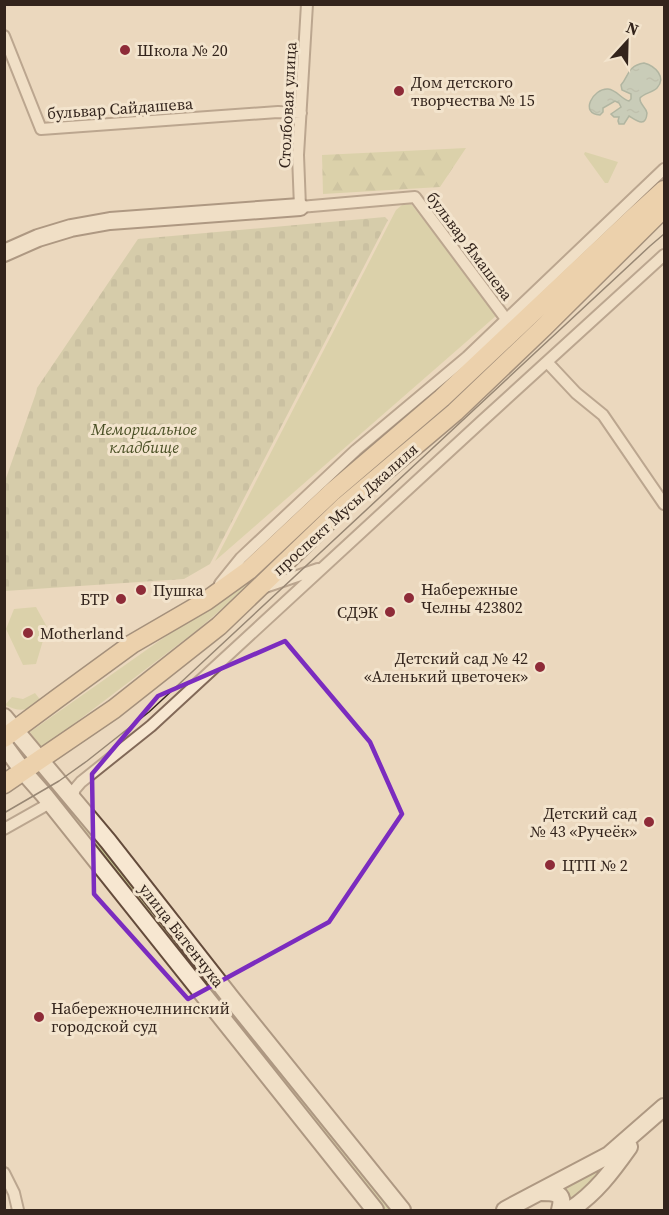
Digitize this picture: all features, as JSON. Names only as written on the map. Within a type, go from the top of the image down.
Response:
[{"type":"main road","name":"проспект Мусы Джалиля","points":[[8,728],[52,702],[132,644],[206,601],[249,570],[332,492],[442,398],[664,190]]},
{"type":"main road","points":[[4,253],[38,238],[71,228],[110,221],[300,207]]},
{"type":"main road","name":"проспект Мусы Джалиля","points":[[4,784],[114,709],[219,626],[345,505],[455,412],[664,208]]},
{"type":"main road","name":"улица Батенчука","points":[[8,728],[40,760],[72,798],[402,1210]]},
{"type":"main road","name":"улица Батенчука","points":[[4,745],[375,1210]]},
{"type":"main road","points":[[214,1009],[221,1012],[227,1011],[231,998]]},
{"type":"main road","points":[[506,1210],[609,1155],[664,1107]]},
{"type":"main road","points":[[570,1210],[590,1195],[610,1173],[645,1124]]},
{"type":"main road","points":[[541,1192],[554,1192],[559,1195],[562,1201],[560,1210]]},
{"type":"street","name":"Столбовая улица","points":[[300,207],[298,155],[307,4]]},
{"type":"street","name":"бульвар Сайдашева","points":[[4,36],[41,129],[278,112],[301,113]]},
{"type":"street","points":[[206,601],[249,550],[356,450],[467,357],[664,169]]},
{"type":"street","name":"бульвар Ямашева","points":[[300,207],[415,197],[506,319]]},
{"type":"street","points":[[72,798],[81,782],[151,726],[664,255]]},
{"type":"street","points":[[547,362],[576,393],[603,415],[664,504]]},
{"type":"street","points":[[256,590],[324,566]]},
{"type":"street","points":[[4,829],[51,803]]},
{"type":"street","points":[[4,1173],[14,1194],[18,1210]]},
{"type":"highlighted area","points":[[285,641],[370,742],[402,814],[329,922],[188,999],[94,894],[92,774],[158,696]]},
{"type":"green space","points":[[466,148],[440,187],[323,194],[322,155]]},
{"type":"green space","points":[[585,152],[618,162],[608,183],[605,183],[584,154]]},
{"type":"green space","points":[[408,200],[497,315],[215,561],[396,210]]},
{"type":"green space","name":"Мемориальное кладбище","points":[[385,217],[388,220],[210,564],[184,579],[5,591],[5,481],[37,388],[138,239]]},
{"type":"green space","points":[[446,401],[266,571],[196,631],[42,748],[30,732],[234,591]]},
{"type":"green space","points":[[36,607],[47,627],[36,664],[23,665],[6,629],[14,609]]},
{"type":"green space","points":[[35,693],[42,702],[33,707],[20,710],[5,705],[12,697],[23,699]]},
{"type":"green space","points":[[59,791],[225,1001],[225,1004],[221,1007],[54,794]]},
{"type":"green space","points":[[234,1013],[392,1210],[383,1210],[227,1017]]},
{"type":"green space","points":[[612,1157],[602,1171],[566,1207],[559,1190]]},
{"type":"water","points":[[644,63],[656,69],[661,80],[657,88],[640,98],[647,113],[643,122],[629,116],[624,124],[619,124],[619,117],[611,114],[621,107],[615,101],[603,108],[600,115],[590,110],[590,101],[597,92],[602,90],[611,90],[629,101],[631,94],[622,90],[621,85],[634,66]]},
{"type":"tram line","points":[[4,813],[59,781],[149,712],[664,234]]},
{"type":"place","name":"Школа № 20","points":[[125,50]]},
{"type":"place","name":"Дом детского творчества № 15","points":[[399,91]]},
{"type":"place","name":"Пушка","points":[[141,590]]},
{"type":"place","name":"Набережные Челны 423802","points":[[409,598]]},
{"type":"place","name":"БТР","points":[[121,599]]},
{"type":"place","name":"СДЭК","points":[[390,612]]},
{"type":"place","name":"Motherland","points":[[28,633]]},
{"type":"place","name":"Детский сад № 42 «Аленький цветочек»","points":[[540,667]]},
{"type":"place","name":"Детский сад № 43 «Ручеёк»","points":[[649,822]]},
{"type":"place","name":"ЦТП № 2","points":[[550,865]]},
{"type":"place","name":"Набережночелнинский городской суд","points":[[39,1017]]}]
